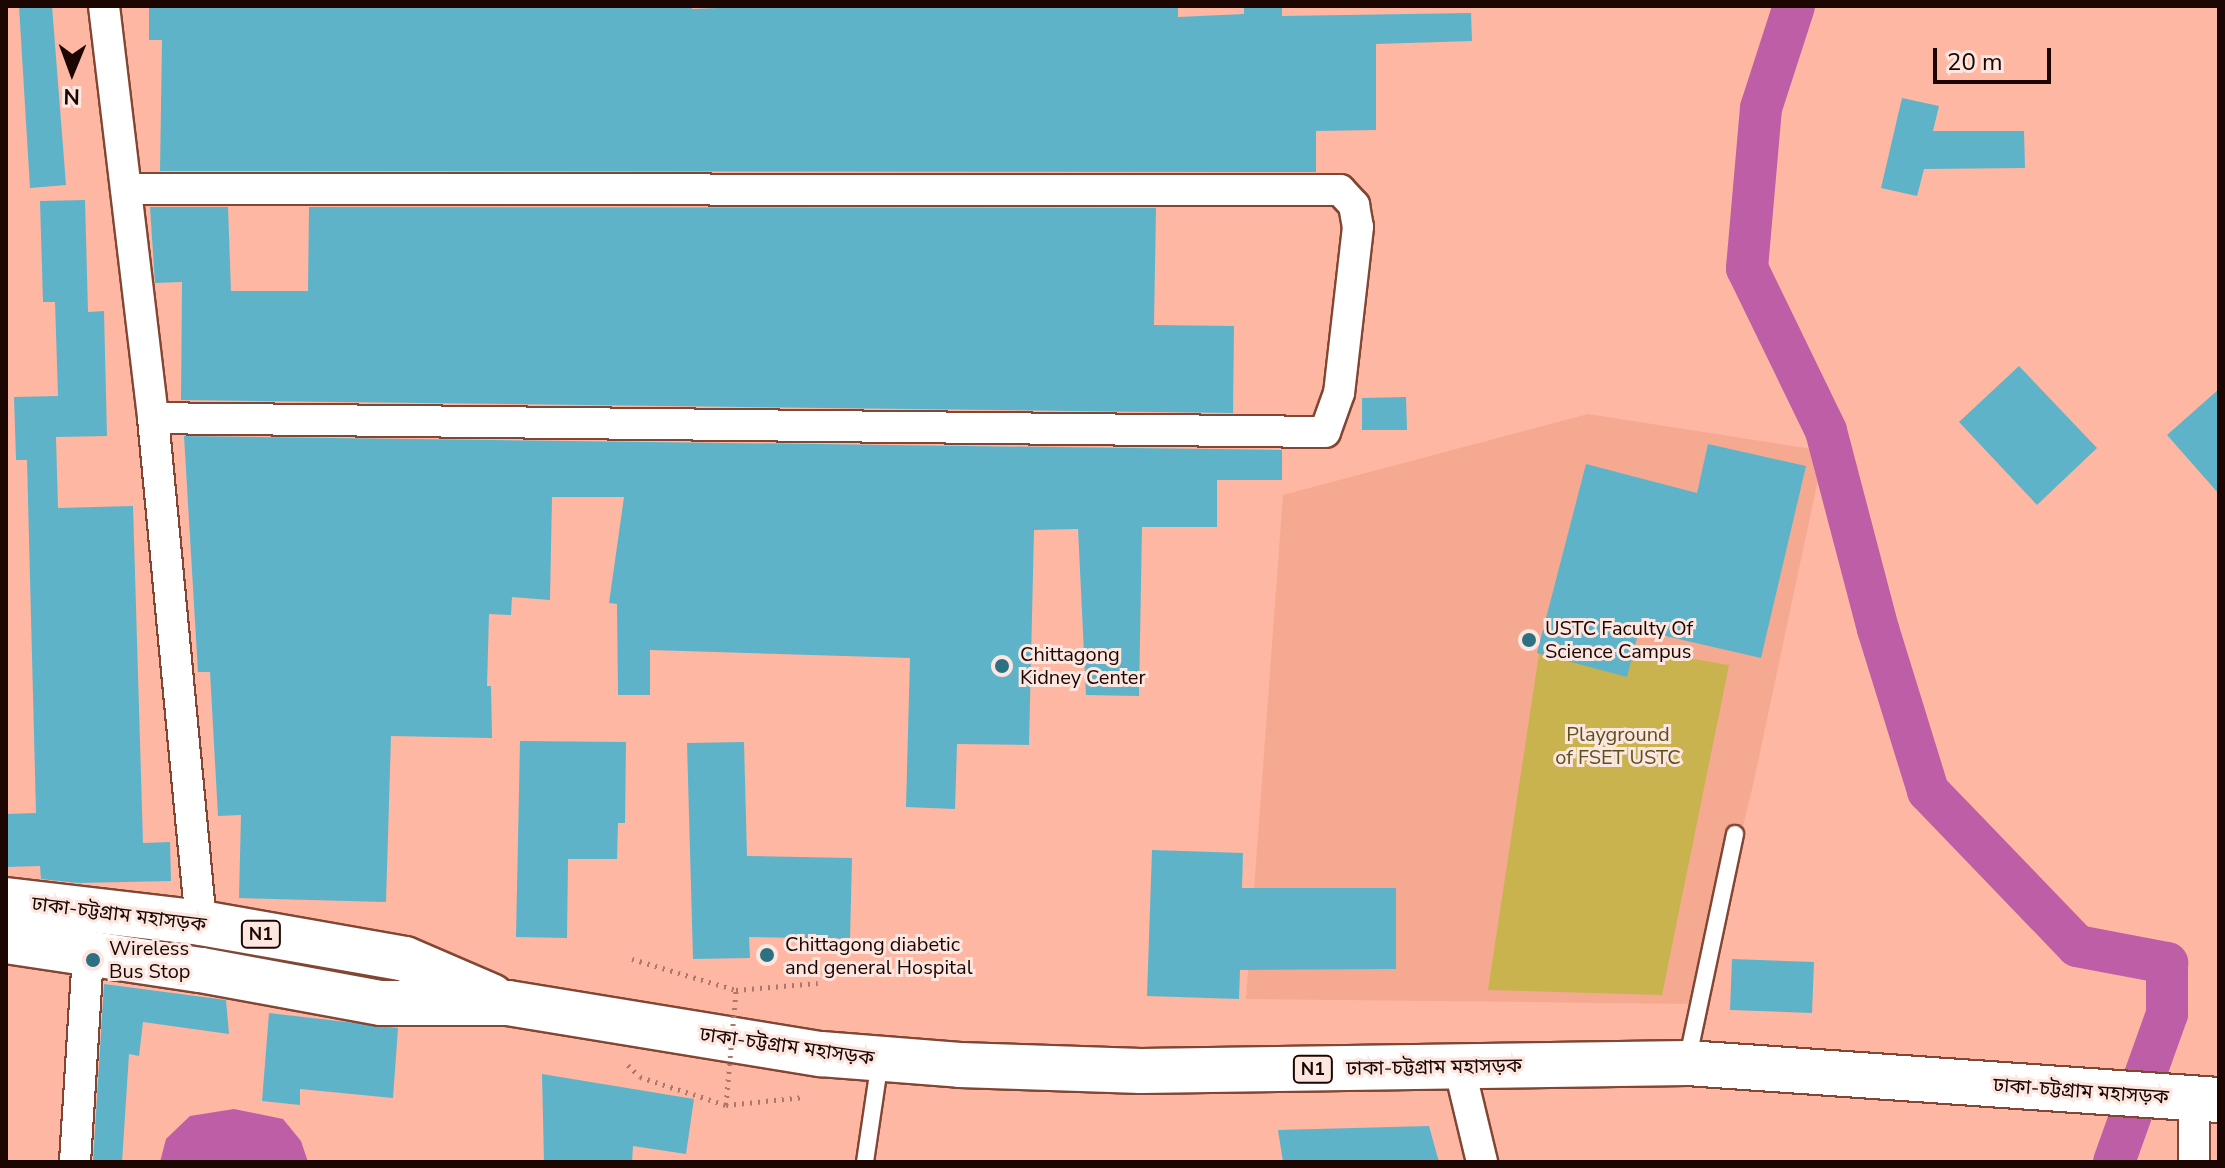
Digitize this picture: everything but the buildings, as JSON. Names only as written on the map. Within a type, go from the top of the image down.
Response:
[{"type":"highway","name":"ঢাকা-চট্টগ্রাম মহাসড়ক","points":[[6,900],[201,923],[405,959],[508,1003]]},
{"type":"highway","name":"ঢাকা-চট্টগ্রাম মহাসড়ক","points":[[6,941],[201,970],[381,1003],[508,1003],[821,1054],[880,1059],[1141,1071],[1687,1063],[2194,1099]]},
{"type":"street","points":[[104,6],[153,418],[201,923]]},
{"type":"street","points":[[126,189],[1340,190],[1354,205],[1358,227],[1339,393],[1325,432],[153,418]]},
{"type":"street","points":[[75,1162],[88,955]]},
{"type":"street","points":[[1459,1066],[1482,1162]]},
{"type":"street","points":[[2194,1099],[2194,1162]]},
{"type":"lane","points":[[1687,1063],[1735,834]]},
{"type":"lane","points":[[865,1162],[880,1059]]},
{"type":"path","points":[[632,959],[736,990],[818,983]]},
{"type":"path","points":[[726,1105],[736,990]]},
{"type":"path","points":[[640,1077],[726,1105],[810,1096]]},
{"type":"shaded area","name":"USTC Faculty Of Science Campus","points":[[1588,414],[1824,451],[1753,785],[1700,1004],[1246,999],[1283,495]]},
{"type":"shaded area","points":[[234,1109],[283,1119],[301,1141],[308,1162],[160,1162],[166,1139],[190,1116]]},
{"type":"green space","name":"Playground of FSET USTC","points":[[1542,634],[1729,665],[1662,995],[1488,990]]},
{"type":"waterway","points":[[1794,6],[1761,108],[1747,268],[1826,431],[1878,629],[1928,791],[2077,946],[2167,963],[2167,1014],[2114,1162]]},
{"type":"place","name":"USTC Faculty Of Science Campus","points":[[1529,640]]},
{"type":"place","name":"Chittagong Kidney Center","points":[[1002,666]]},
{"type":"place","name":"Chittagong diabetic and general Hospital","points":[[767,955]]},
{"type":"place","name":"Wireless Bus Stop","points":[[93,960]]}]
